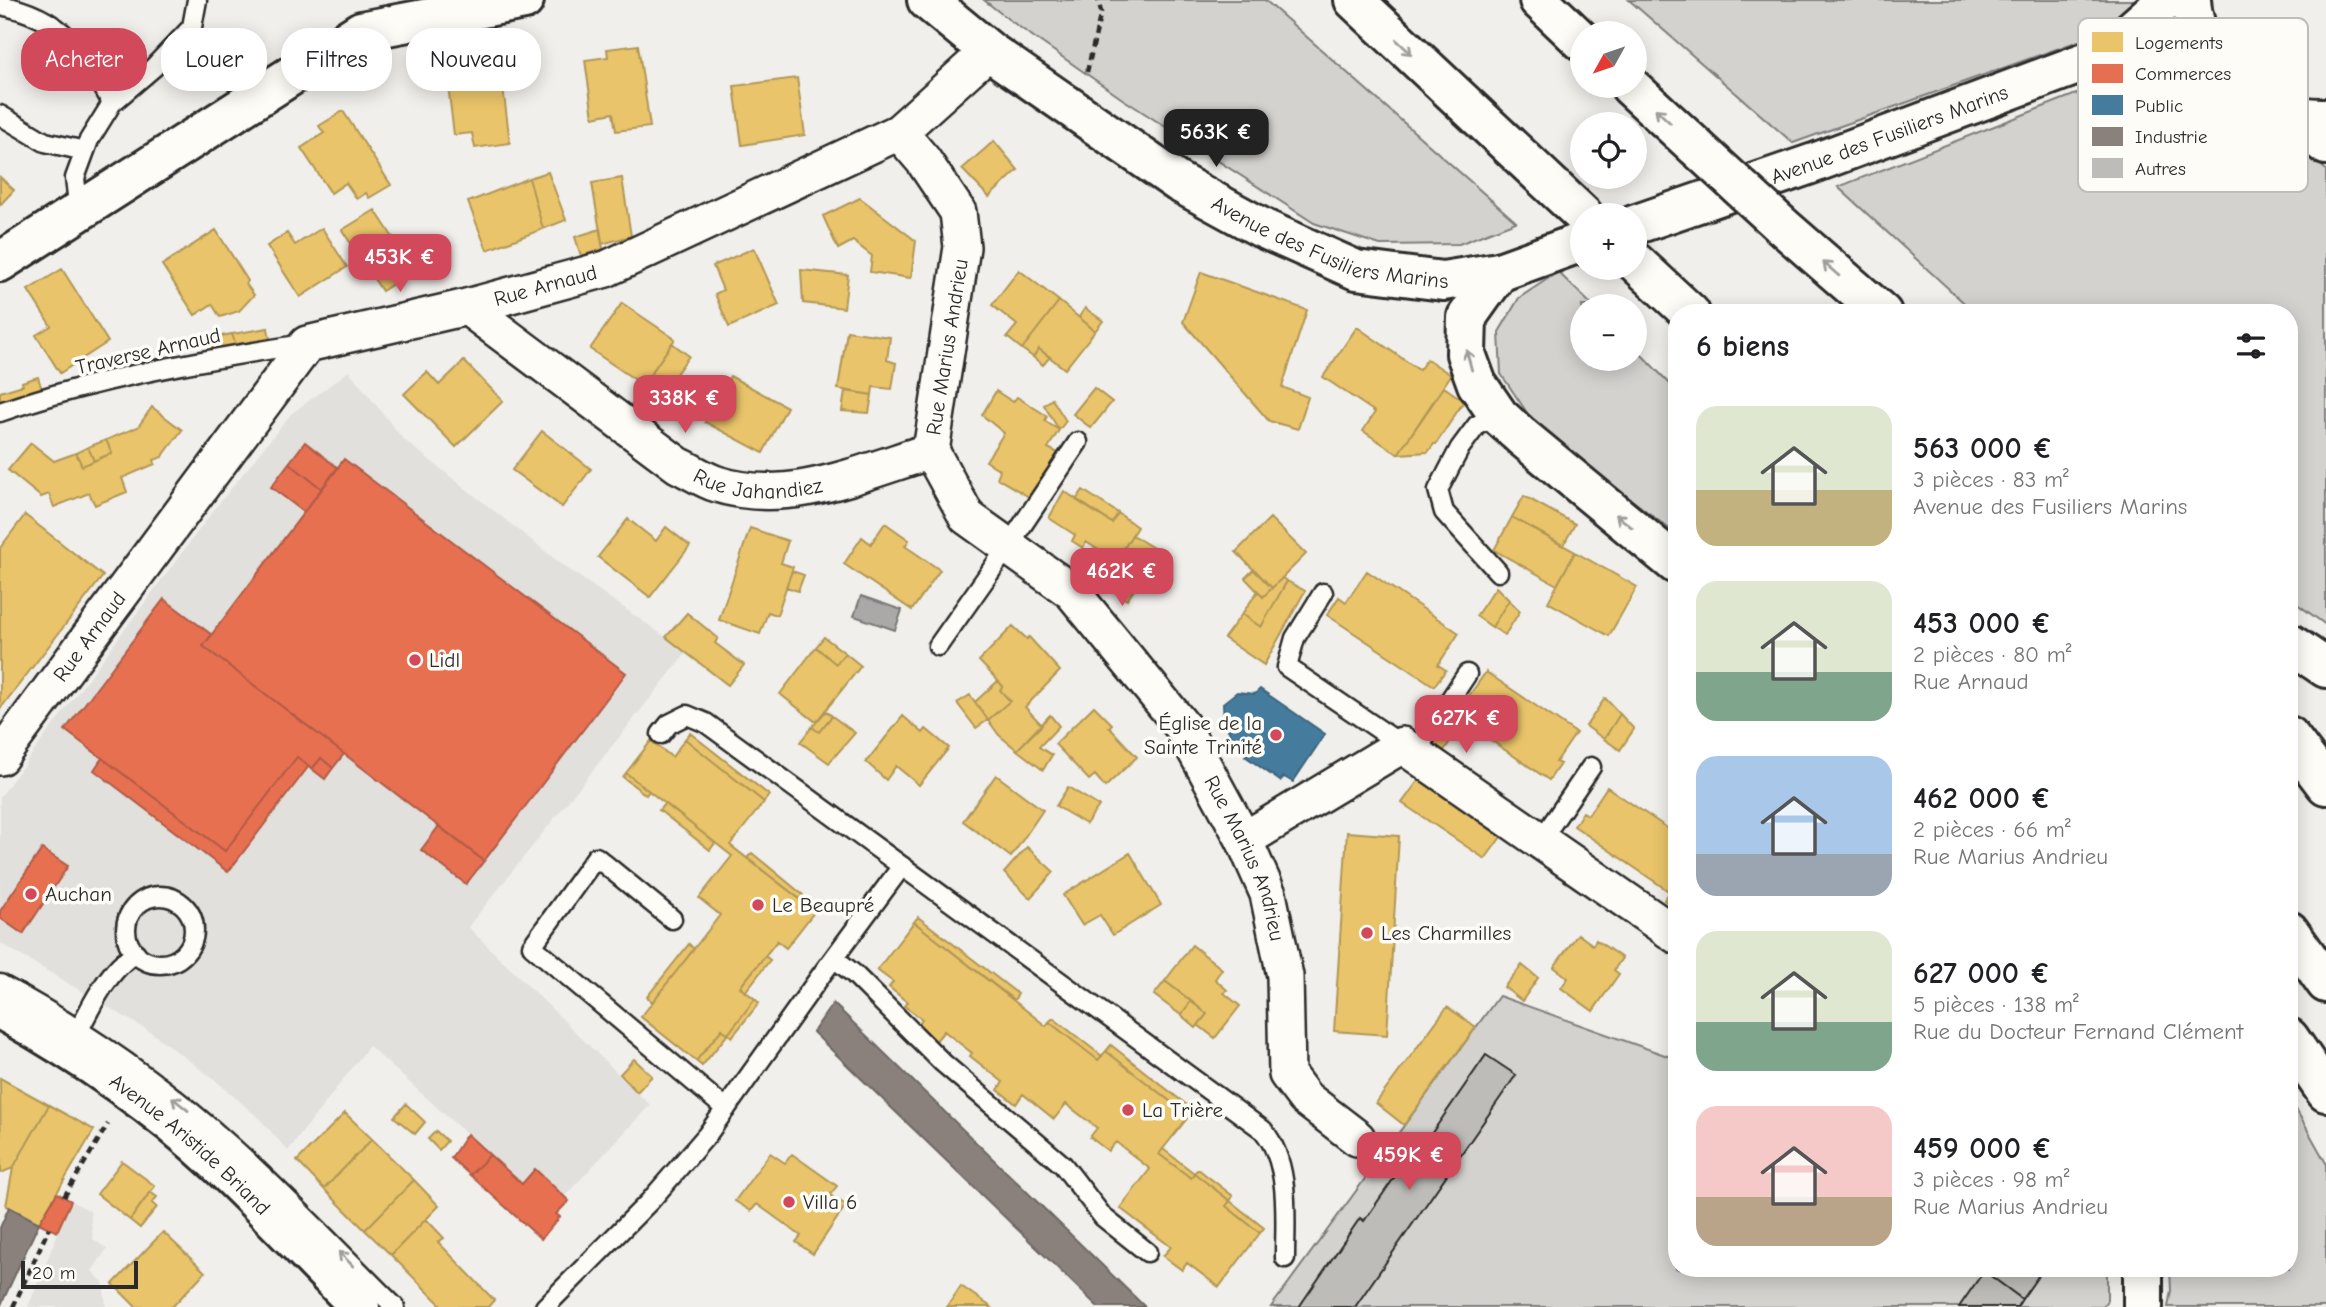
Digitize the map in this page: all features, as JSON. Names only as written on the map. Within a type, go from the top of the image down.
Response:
[{"type":"main road","points":[[0,262],[360,31],[524,0]]},
{"type":"main road","name":"Avenue des Fusiliers Marins","points":[[927,0],[989,51],[1178,182],[1262,228],[1356,270],[1443,281],[1499,272],[1570,247]]},
{"type":"main road","points":[[1354,0],[1570,203]]},
{"type":"main road","points":[[1539,0],[1570,30]]},
{"type":"main road","name":"Avenue des Fusiliers Marins","points":[[2147,18],[2166,0]]},
{"type":"main road","points":[[2191,0],[2196,18]]},
{"type":"main road","name":"Avenue des Fusiliers Marins","points":[[1647,221],[1814,163],[2078,65]]},
{"type":"main road","points":[[1643,98],[1872,304]]},
{"type":"main road","points":[[2308,116],[2326,118]]},
{"type":"main road","points":[[2308,131],[2326,145]]},
{"type":"main road","points":[[1499,272],[1467,317],[1466,354],[1477,384],[1499,416],[1668,557]]},
{"type":"main road","points":[[1647,273],[1681,304]]},
{"type":"main road","points":[[2298,649],[2326,668]]},
{"type":"main road","points":[[2298,748],[2326,785]]},
{"type":"main road","points":[[2298,944],[2326,983]]},
{"type":"main road","name":"Avenue Aristide Briand","points":[[0,1009],[73,1041],[128,1091],[217,1163],[360,1307]]},
{"type":"main road","points":[[2298,1051],[2326,1092]]},
{"type":"main road","points":[[2143,1277],[2143,1307]]},
{"type":"street","name":"Rue Arnaud","points":[[0,757],[307,344],[467,307],[606,269],[899,132],[989,51]]},
{"type":"street","name":"Rue Marius Andrieu","points":[[899,132],[923,160],[958,212],[962,247],[931,451],[967,517],[1072,592],[1182,726],[1244,840],[1268,894],[1285,976],[1287,1074],[1305,1098],[1357,1138]]},
{"type":"street","name":"Rue Jahandiez","points":[[467,307],[678,465],[715,484],[762,494],[813,487],[931,451]]},
{"type":"street","points":[[1244,840],[1408,749],[1668,929]]},
{"type":"lane","points":[[79,213],[75,178],[85,151],[112,103],[153,68],[192,27],[197,0]]},
{"type":"lane","points":[[0,5],[25,10],[60,29],[89,61],[112,103]]},
{"type":"lane","points":[[0,115],[45,142],[85,151]]},
{"type":"lane","name":"Traverse Arnaud","points":[[0,412],[141,372],[222,356],[307,344]]},
{"type":"lane","points":[[1498,572],[1444,512],[1438,490],[1460,448],[1477,425],[1499,416]]},
{"type":"lane","points":[[938,646],[1078,442]]},
{"type":"lane","points":[[1323,593],[1295,638],[1287,667],[1408,749],[1467,674]]},
{"type":"lane","points":[[662,734],[676,720],[687,715],[698,718],[1263,1130],[1272,1143],[1281,1170],[1285,1206],[1285,1258]]},
{"type":"lane","points":[[1541,840],[1591,768]]},
{"type":"lane","points":[[673,919],[596,856],[533,946],[726,1110]]},
{"type":"lane","points":[[545,1307],[650,1201],[698,1146],[902,866]]},
{"type":"lane","points":[[73,1041],[98,994],[127,958],[136,953]]},
{"type":"lane","points":[[834,958],[854,974],[943,1063],[1063,1165],[1103,1217],[1146,1252]]},
{"type":"lane","points":[[0,984],[30,1000],[73,1041],[124,1062],[231,1146],[395,1307]]},
{"type":"path","points":[[1067,105],[1087,75],[1101,12],[1098,0]]},
{"type":"path","points":[[64,1197],[128,1091]]},
{"type":"path","points":[[13,1307],[49,1228]]},
{"type":"shaded area","points":[[984,0],[1265,0],[1516,222],[1459,244],[1380,245],[1314,223],[1121,98]]},
{"type":"shaded area","points":[[1629,0],[2148,0],[2123,18],[2078,18],[2078,41],[1793,143]]},
{"type":"shaded area","points":[[2078,93],[2078,192],[2308,192],[2308,154],[2310,155],[2326,170],[2326,625],[2298,605],[2298,304],[1965,304],[1838,187]]},
{"type":"shaded area","points":[[1558,272],[1581,294],[1570,294],[1570,371],[1647,371],[1647,360],[1668,382],[1668,528],[1536,426],[1501,374],[1499,332],[1519,298]]},
{"type":"shaded area","points":[[349,371],[404,440],[564,566],[687,652],[468,927],[650,1105],[564,1197],[535,1170],[522,1184],[369,1046],[288,1151],[260,1119],[215,1080],[152,1033],[0,943],[0,797],[213,511],[291,414]]},
{"type":"shaded area","points":[[861,596],[902,610],[895,630],[854,616]]},
{"type":"shaded area","points":[[1499,996],[1668,1056],[1668,1277],[2107,1277],[2107,1300],[2103,1307],[1271,1307]]},
{"type":"shaded area","points":[[2298,1113],[2326,1163],[2326,1307],[2168,1307],[2170,1277],[2298,1277]]},
{"type":"shaded area","points":[[71,1201],[90,1211],[93,1239],[107,1249],[92,1271],[103,1282],[106,1307],[28,1307]]},
{"type":"building: Logements","points":[[638,45],[650,127],[616,131],[613,113],[593,117],[585,60],[608,57],[607,49]]},
{"type":"building: Logements","points":[[797,78],[805,135],[742,145],[734,86]]},
{"type":"building: Logements","points":[[449,91],[504,91],[510,143],[475,148],[472,133],[454,135]]},
{"type":"building: Logements","points":[[343,111],[391,185],[369,198],[366,193],[357,199],[346,183],[331,193],[301,148],[324,133],[319,126]]},
{"type":"building: Logements","points":[[994,141],[1018,170],[989,197],[962,169]]},
{"type":"building: Logements","points":[[548,172],[566,220],[543,229],[529,178]]},
{"type":"building: Logements","points":[[0,177],[14,190],[0,205]]},
{"type":"building: Logements","points":[[529,178],[543,229],[487,250],[468,202]]},
{"type":"building: Logements","points":[[622,178],[631,236],[602,244],[592,183]]},
{"type":"building: Logements","points":[[860,198],[916,241],[911,278],[870,272],[872,256],[853,241],[838,249],[823,216]]},
{"type":"building: Logements","points":[[375,210],[414,270],[382,291],[342,230]]},
{"type":"building: Logements","points":[[322,228],[347,267],[300,297],[267,246],[287,233],[295,245]]},
{"type":"building: Logements","points":[[600,229],[603,249],[581,256],[575,237]]},
{"type":"building: Logements","points":[[216,230],[254,295],[239,311],[220,317],[212,304],[195,315],[162,265]]},
{"type":"building: Logements","points":[[754,248],[779,305],[729,327],[715,294],[723,290],[713,266]]},
{"type":"building: Logements","points":[[62,269],[108,342],[60,373],[36,335],[51,326],[28,290]]},
{"type":"building: Logements","points":[[801,270],[848,275],[844,308],[803,303]]},
{"type":"building: Logements","points":[[1019,270],[1059,301],[1022,349],[1007,337],[1017,325],[992,305]]},
{"type":"building: Logements","points":[[1201,272],[1307,310],[1282,387],[1308,397],[1298,429],[1269,421],[1183,322]]},
{"type":"building: Logements","points":[[1059,301],[1095,331],[1065,369],[1039,349],[1033,357],[1022,349]]},
{"type":"building: Logements","points":[[622,303],[675,339],[643,385],[590,349]]},
{"type":"building: Logements","points":[[1085,308],[1103,321],[1095,331],[1079,317]]},
{"type":"building: Logements","points":[[1357,327],[1419,370],[1427,359],[1451,375],[1398,454],[1363,431],[1375,412],[1323,377]]},
{"type":"building: Logements","points":[[268,328],[270,340],[236,346],[232,334]]},
{"type":"building: Logements","points":[[847,331],[890,337],[887,360],[896,363],[892,389],[873,387],[872,395],[838,389]]},
{"type":"building: Logements","points":[[232,334],[236,346],[213,350],[205,339]]},
{"type":"building: Logements","points":[[672,343],[689,356],[659,397],[643,385]]},
{"type":"building: Logements","points":[[1039,349],[1050,357],[1043,365],[1033,357]]},
{"type":"building: Logements","points":[[464,361],[503,401],[456,447],[404,394],[427,372],[439,385]]},
{"type":"building: Logements","points":[[730,376],[787,407],[763,453],[705,422]]},
{"type":"building: Logements","points":[[38,377],[43,393],[0,405],[0,392]]},
{"type":"building: Logements","points":[[1444,387],[1464,401],[1436,444],[1428,452],[1398,454]]},
{"type":"building: Logements","points":[[1094,388],[1112,402],[1091,428],[1073,414]]},
{"type":"building: Logements","points":[[845,391],[872,395],[869,413],[842,411]]},
{"type":"building: Logements","points":[[996,391],[1013,402],[1017,397],[1047,416],[1045,421],[1059,430],[1048,448],[1058,453],[1029,497],[997,478],[1000,470],[986,461],[1004,433],[982,415]]},
{"type":"building: Logements","points":[[1052,399],[1066,421],[1059,430],[1044,405]]},
{"type":"building: Logements","points":[[152,407],[182,430],[162,457],[154,460],[155,464],[122,478],[127,492],[95,505],[89,493],[54,507],[49,494],[41,497],[8,470],[31,443],[54,461],[76,453],[82,466],[112,453],[106,440],[138,427]]},
{"type":"building: Logements","points":[[542,431],[591,469],[562,507],[512,470]]},
{"type":"building: Logements","points":[[106,440],[112,453],[94,461],[88,447]]},
{"type":"building: Logements","points":[[88,447],[94,461],[82,466],[76,453]]},
{"type":"building: Logements","points":[[1083,490],[1118,513],[1112,523],[1076,500]]},
{"type":"building: Logements","points":[[1064,491],[1112,523],[1118,513],[1137,527],[1116,561],[1086,542],[1083,548],[1072,541],[1075,535],[1049,518]]},
{"type":"building: Logements","points":[[1524,496],[1575,524],[1563,546],[1512,517]]},
{"type":"building: Logements","points":[[25,515],[103,576],[0,709],[0,548]]},
{"type":"building: Logements","points":[[1512,517],[1575,552],[1557,585],[1494,550]]},
{"type":"building: Logements","points":[[1270,518],[1306,554],[1272,588],[1236,552]]},
{"type":"building: Logements","points":[[628,519],[656,541],[666,527],[690,546],[650,597],[598,557]]},
{"type":"building: Logements","points":[[885,523],[909,540],[905,546],[940,570],[912,610],[844,564],[862,537],[871,544]]},
{"type":"building: Logements","points":[[750,528],[788,541],[781,563],[793,567],[777,615],[768,612],[760,634],[719,620]]},
{"type":"building: Logements","points":[[1132,535],[1170,558],[1153,585],[1142,578],[1127,600],[1103,584]]},
{"type":"building: Logements","points":[[1575,552],[1637,587],[1609,636],[1548,602]]},
{"type":"building: Logements","points":[[1254,569],[1272,588],[1263,597],[1245,578]]},
{"type":"building: Logements","points":[[792,571],[804,575],[798,591],[786,587]]},
{"type":"building: Logements","points":[[1367,571],[1459,633],[1438,665],[1446,670],[1434,686],[1327,615],[1339,597],[1346,602]]},
{"type":"building: Logements","points":[[1282,578],[1287,581],[1261,627],[1242,614],[1258,591],[1263,597]]},
{"type":"building: Logements","points":[[1287,581],[1305,591],[1264,665],[1224,638],[1242,614],[1261,627]]},
{"type":"building: Logements","points":[[1496,587],[1509,600],[1492,627],[1476,616]]},
{"type":"building: Logements","points":[[1509,600],[1520,611],[1505,635],[1492,627]]},
{"type":"building: Logements","points":[[687,613],[718,638],[715,643],[744,665],[728,685],[666,637]]},
{"type":"building: Logements","points":[[1013,626],[1027,639],[1029,637],[1060,671],[1025,707],[1042,725],[1017,750],[999,735],[988,720],[1010,701],[1000,690],[1003,686],[979,661]]},
{"type":"building: Logements","points":[[824,637],[845,653],[836,664],[816,647]]},
{"type":"building: Logements","points":[[816,647],[836,664],[845,653],[861,666],[816,722],[780,694]]},
{"type":"building: Logements","points":[[1486,672],[1576,733],[1556,762],[1560,764],[1549,780],[1451,713],[1461,697],[1466,700]]},
{"type":"building: Logements","points":[[998,681],[1003,686],[1000,690],[1010,701],[988,720],[975,702]]},
{"type":"building: Logements","points":[[970,695],[988,720],[976,728],[957,703]]},
{"type":"building: Logements","points":[[1605,698],[1620,714],[1604,739],[1586,726]]},
{"type":"building: Logements","points":[[1094,706],[1112,724],[1109,727],[1137,757],[1105,787],[1095,775],[1089,780],[1055,744]]},
{"type":"building: Logements","points":[[826,711],[832,716],[819,732],[812,727]]},
{"type":"building: Logements","points":[[1620,714],[1634,729],[1620,750],[1604,739]]},
{"type":"building: Logements","points":[[1050,715],[1059,726],[1039,747],[1052,755],[1043,770],[1017,750]]},
{"type":"building: Logements","points":[[832,716],[855,733],[829,763],[800,742],[812,727],[819,732]]},
{"type":"building: Logements","points":[[903,716],[923,733],[926,729],[949,748],[919,785],[896,766],[886,780],[866,762]]},
{"type":"building: Logements","points":[[1441,723],[1456,733],[1440,756],[1425,745]]},
{"type":"building: Logements","points":[[690,733],[769,795],[764,802],[685,739]]},
{"type":"building: Logements","name":"Le Beaupré","points":[[685,739],[764,802],[730,845],[815,911],[786,948],[777,941],[740,987],[755,999],[728,1034],[722,1029],[696,1061],[641,1017],[720,915],[699,898],[732,856],[626,773],[651,741],[672,757]]},
{"type":"building: Logements","points":[[626,773],[649,791],[646,795],[623,777]]},
{"type":"building: Logements","points":[[1423,774],[1506,830],[1485,859],[1402,803]]},
{"type":"building: Logements","points":[[996,775],[1043,810],[1011,857],[963,821]]},
{"type":"building: Logements","points":[[1068,787],[1099,806],[1086,824],[1056,806]]},
{"type":"building: Logements","points":[[1607,787],[1668,829],[1668,891],[1574,826],[1583,812],[1588,815]]},
{"type":"building: Logements","points":[[665,803],[715,843],[710,850],[659,810]]},
{"type":"building: Logements","name":"Les Charmilles","points":[[1347,832],[1399,836],[1387,1035],[1334,1031]]},
{"type":"building: Logements","points":[[1027,847],[1054,872],[1030,898],[1004,873]]},
{"type":"building: Logements","points":[[752,853],[803,895],[800,899],[747,858]]},
{"type":"building: Logements","points":[[1130,853],[1161,905],[1113,935],[1100,915],[1082,925],[1063,895]]},
{"type":"building: Logements","points":[[918,917],[1018,994],[1014,1000],[914,922]]},
{"type":"building: Logements","name":"La Trière","points":[[914,922],[1046,1026],[1049,1022],[1098,1060],[1106,1051],[1189,1116],[1159,1154],[1191,1178],[1194,1173],[1230,1201],[1226,1206],[1260,1233],[1219,1287],[1187,1263],[1182,1270],[1163,1256],[1171,1247],[1120,1208],[1150,1169],[1116,1142],[1108,1151],[1090,1137],[1097,1128],[1066,1104],[1054,1119],[1023,1094],[1016,1104],[998,1090],[1003,1082],[944,1031],[935,1042],[916,1027],[922,1019],[904,1006],[907,1002],[889,987],[893,982],[877,970]]},
{"type":"building: Logements","points":[[1578,934],[1593,945],[1596,940],[1622,958],[1614,970],[1619,974],[1593,1011],[1561,988],[1568,978],[1554,967]]},
{"type":"building: Logements","points":[[689,944],[694,949],[652,1002],[647,997]]},
{"type":"building: Logements","points":[[1192,945],[1222,969],[1215,979],[1227,990],[1224,993],[1240,1006],[1215,1038],[1198,1025],[1207,1014],[1165,981]]},
{"type":"building: Logements","points":[[765,956],[770,960],[745,992],[740,987]]},
{"type":"building: Logements","points":[[1522,965],[1538,978],[1522,1001],[1504,987]]},
{"type":"building: Logements","points":[[1165,981],[1191,1001],[1181,1015],[1154,995]]},
{"type":"building: Logements","points":[[755,999],[759,1003],[732,1037],[728,1034]]},
{"type":"building: Logements","points":[[1191,1001],[1207,1014],[1196,1028],[1181,1015]]},
{"type":"building: Logements","points":[[1447,1007],[1476,1027],[1404,1125],[1376,1103]]},
{"type":"building: Logements","points":[[1053,1018],[1102,1056],[1098,1060],[1049,1022]]},
{"type":"building: Logements","points":[[722,1029],[728,1034],[702,1066],[696,1061]]},
{"type":"building: Logements","points":[[1111,1045],[1193,1110],[1189,1116],[1106,1051]]},
{"type":"building: Logements","points":[[634,1059],[652,1076],[637,1092],[620,1074]]},
{"type":"building: Logements","points":[[0,1078],[49,1105],[13,1168],[1,1173]]},
{"type":"building: Logements","points":[[406,1104],[425,1122],[415,1134],[394,1117]]},
{"type":"building: Logements","points":[[49,1105],[94,1130],[39,1223],[6,1206],[13,1168]]},
{"type":"building: Logements","points":[[345,1113],[372,1139],[324,1189],[297,1161]]},
{"type":"building: Logements","points":[[436,1131],[447,1141],[439,1150],[428,1139]]},
{"type":"building: Logements","points":[[372,1139],[414,1180],[365,1230],[324,1189]]},
{"type":"building: Logements","points":[[1163,1149],[1194,1173],[1191,1178],[1159,1154]]},
{"type":"building: Logements","name":"Villa 6","points":[[770,1153],[785,1163],[792,1154],[837,1186],[830,1195],[846,1205],[813,1254],[796,1242],[801,1236],[757,1204],[751,1211],[735,1201]]},
{"type":"building: Logements","points":[[122,1161],[155,1186],[130,1220],[97,1194]]},
{"type":"building: Logements","points":[[1198,1169],[1233,1196],[1230,1201],[1194,1173]]},
{"type":"building: Logements","points":[[414,1180],[439,1206],[391,1255],[365,1230]]},
{"type":"building: Logements","points":[[150,1192],[157,1197],[152,1203],[157,1207],[140,1228],[130,1220]]},
{"type":"building: Logements","points":[[1230,1201],[1264,1228],[1260,1233],[1226,1206]]},
{"type":"building: Logements","points":[[426,1219],[444,1238],[438,1242],[494,1300],[488,1307],[443,1307],[391,1255]]},
{"type":"building: Logements","points":[[163,1232],[205,1272],[172,1307],[136,1307],[113,1284]]},
{"type":"building: Logements","points":[[961,1286],[991,1307],[947,1307]]},
{"type":"building: Commerces","points":[[305,442],[338,468],[322,489],[289,463]]},
{"type":"building: Commerces","name":"Lidl","points":[[344,459],[626,673],[484,861],[203,646]]},
{"type":"building: Commerces","points":[[289,463],[322,489],[304,512],[271,487]]},
{"type":"building: Commerces","points":[[164,599],[212,635],[203,646],[344,754],[333,768],[321,758],[312,769],[297,757],[225,851],[65,730]]},
{"type":"building: Commerces","points":[[297,757],[309,766],[228,872],[94,770],[102,758],[225,851]]},
{"type":"building: Commerces","points":[[321,758],[333,768],[325,779],[312,769]]},
{"type":"building: Commerces","points":[[439,826],[484,861],[466,884],[421,850]]},
{"type":"building: Commerces","name":"Auchan","points":[[42,849],[68,866],[23,934],[0,918],[0,911]]},
{"type":"building: Commerces","points":[[467,1134],[490,1155],[470,1175],[451,1158]]},
{"type":"building: Commerces","points":[[490,1155],[522,1184],[535,1169],[569,1201],[556,1214],[560,1217],[541,1239],[470,1175]]},
{"type":"building: Commerces","points":[[57,1193],[71,1201],[57,1232],[39,1223]]},
{"type":"building: Public","name":"Église de la Sainte Trinité","points":[[1260,689],[1325,734],[1293,782],[1284,777],[1280,781],[1245,756],[1248,752],[1226,736],[1230,733],[1224,723],[1223,703],[1237,692],[1255,694]]},
{"type":"building: Industrie","points":[[833,1003],[1145,1307],[1098,1307],[813,1032]]},
{"type":"building: Industrie","points":[[9,1207],[39,1223],[0,1307],[0,1228]]},
{"type":"building: Autres","points":[[1486,1055],[1516,1075],[1355,1307],[1299,1307],[1360,1218],[1364,1221],[1424,1135],[1429,1137]]},
{"type":"building: Autres","points":[[1980,1277],[1992,1277],[2022,1299],[2017,1307],[1959,1307]]},
{"type":"building: Autres","points":[[1992,1277],[2037,1277],[2022,1299]]},
{"type":"place","name":"Lidl","points":[[415,660]]},
{"type":"place","name":"Église de la Sainte Trinité","points":[[1276,735]]},
{"type":"place","name":"Auchan","points":[[31,894]]},
{"type":"place","name":"Le Beaupré","points":[[758,905]]},
{"type":"place","name":"Les Charmilles","points":[[1367,933]]},
{"type":"place","name":"La Trière","points":[[1128,1110]]},
{"type":"place","name":"Villa 6","points":[[789,1202]]}]
